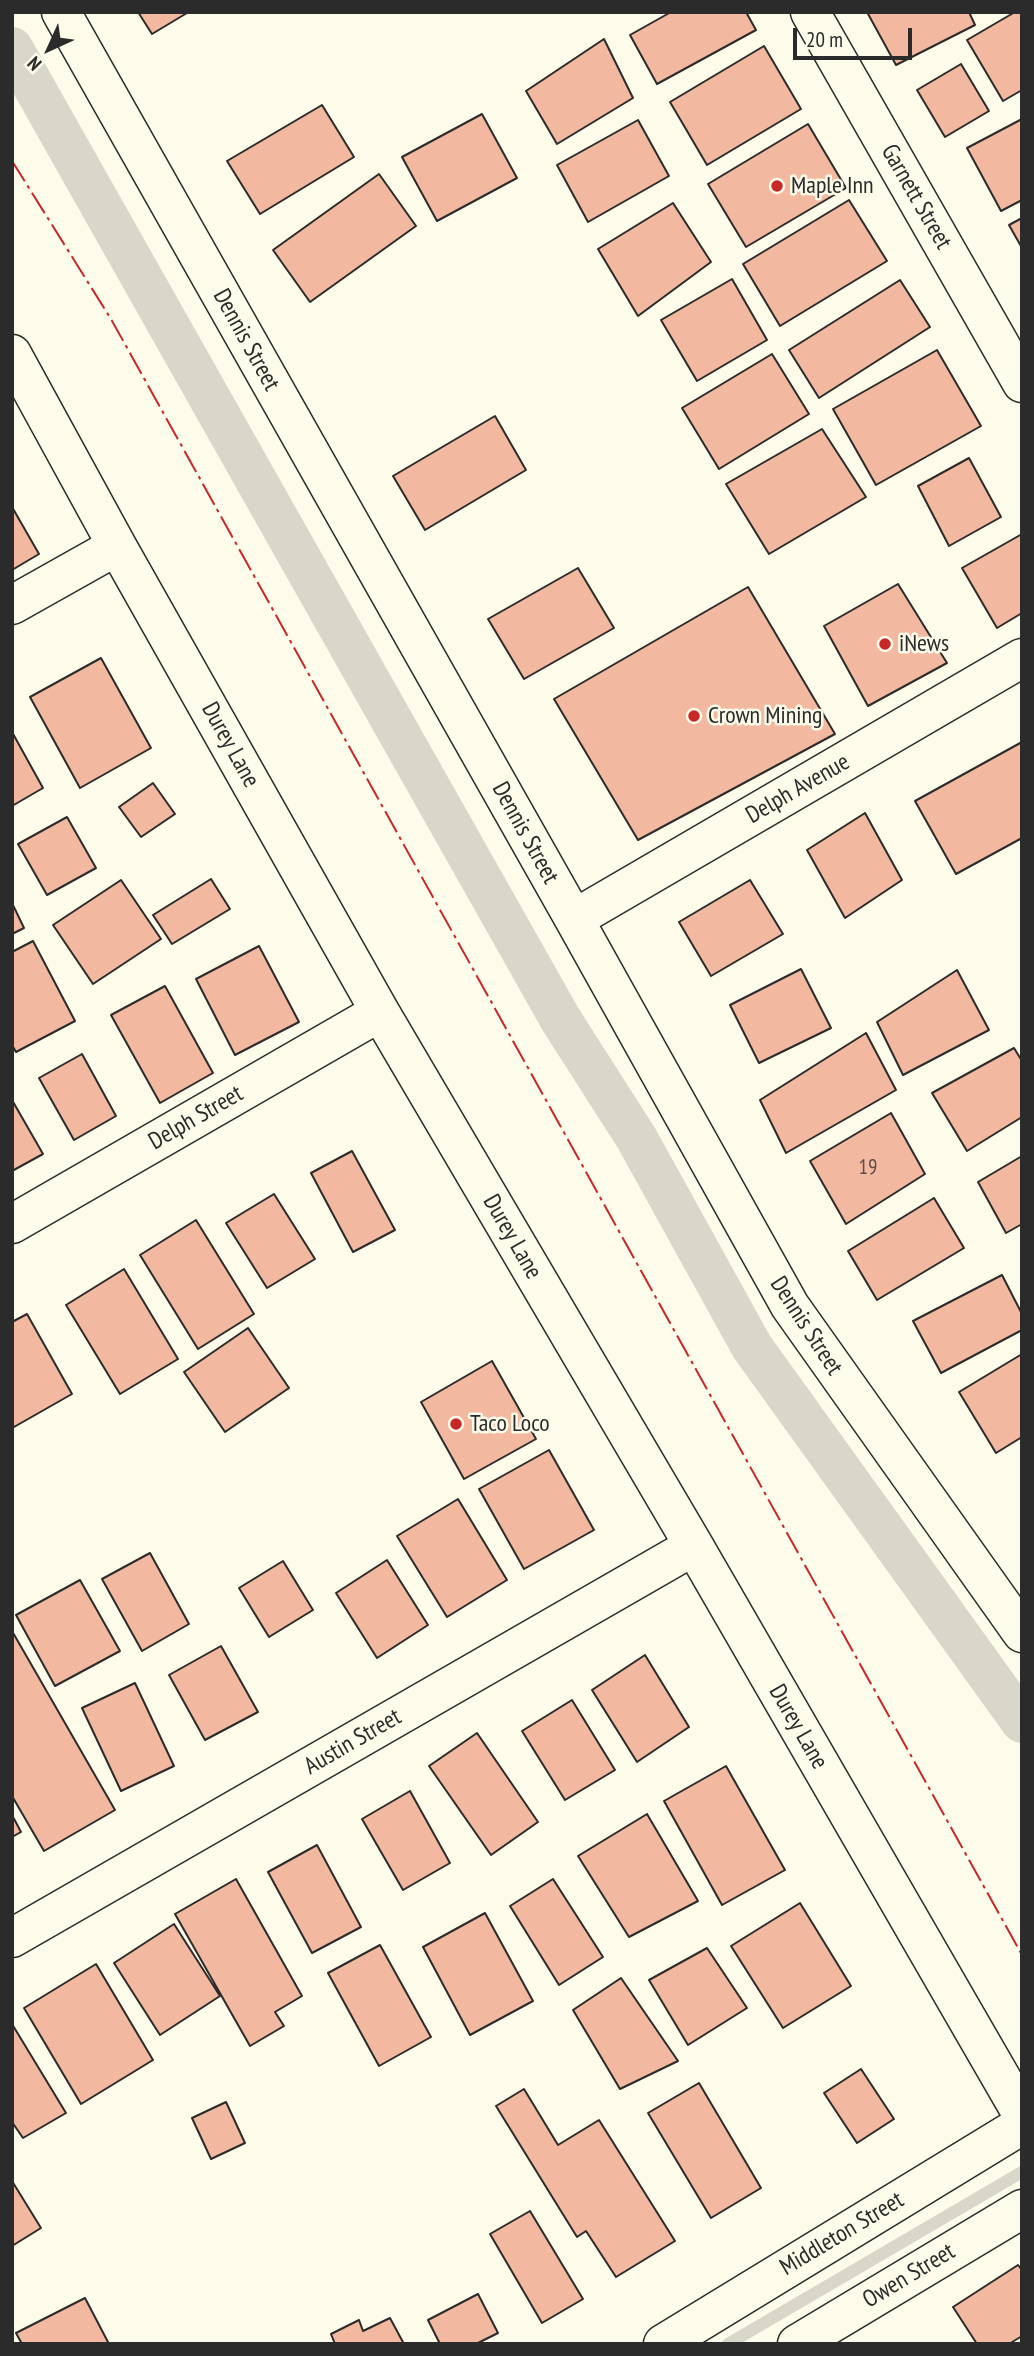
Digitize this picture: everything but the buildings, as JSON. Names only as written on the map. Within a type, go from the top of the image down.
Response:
[{"type":"street","name":"Dennis Street","points":[[61,12],[574,919],[789,1306],[1022,1633]]},
{"type":"street","name":"Garnett Street","points":[[810,12],[1022,383]]},
{"type":"street","name":"Durey Lane","points":[[12,354],[380,1012],[694,1546],[1022,2114]]},
{"type":"street","points":[[12,605],[117,546]]},
{"type":"street","name":"Delph Avenue","points":[[574,919],[1022,658]]},
{"type":"street","name":"Delph Street","points":[[12,1224],[380,1012]]},
{"type":"street","name":"Austin Street","points":[[12,1938],[694,1546]]},
{"type":"street","name":"Middleton Street","points":[[663,2344],[1022,2125]]},
{"type":"street","name":"Owen Street","points":[[797,2344],[1022,2209]]},
{"type":"waterway","points":[[12,48],[561,1020],[637,1139],[752,1347],[1022,1722]]},
{"type":"waterway","points":[[728,2344],[1022,2172]]},
{"type":"power","points":[[12,161],[111,319],[1022,1955]]},
{"type":"place","name":"Maple Inn","points":[[777,186]]},
{"type":"place","name":"iNews","points":[[885,644]]},
{"type":"place","name":"Crown Mining","points":[[694,716]]},
{"type":"place","name":"Taco Loco","points":[[456,1424]]}]
